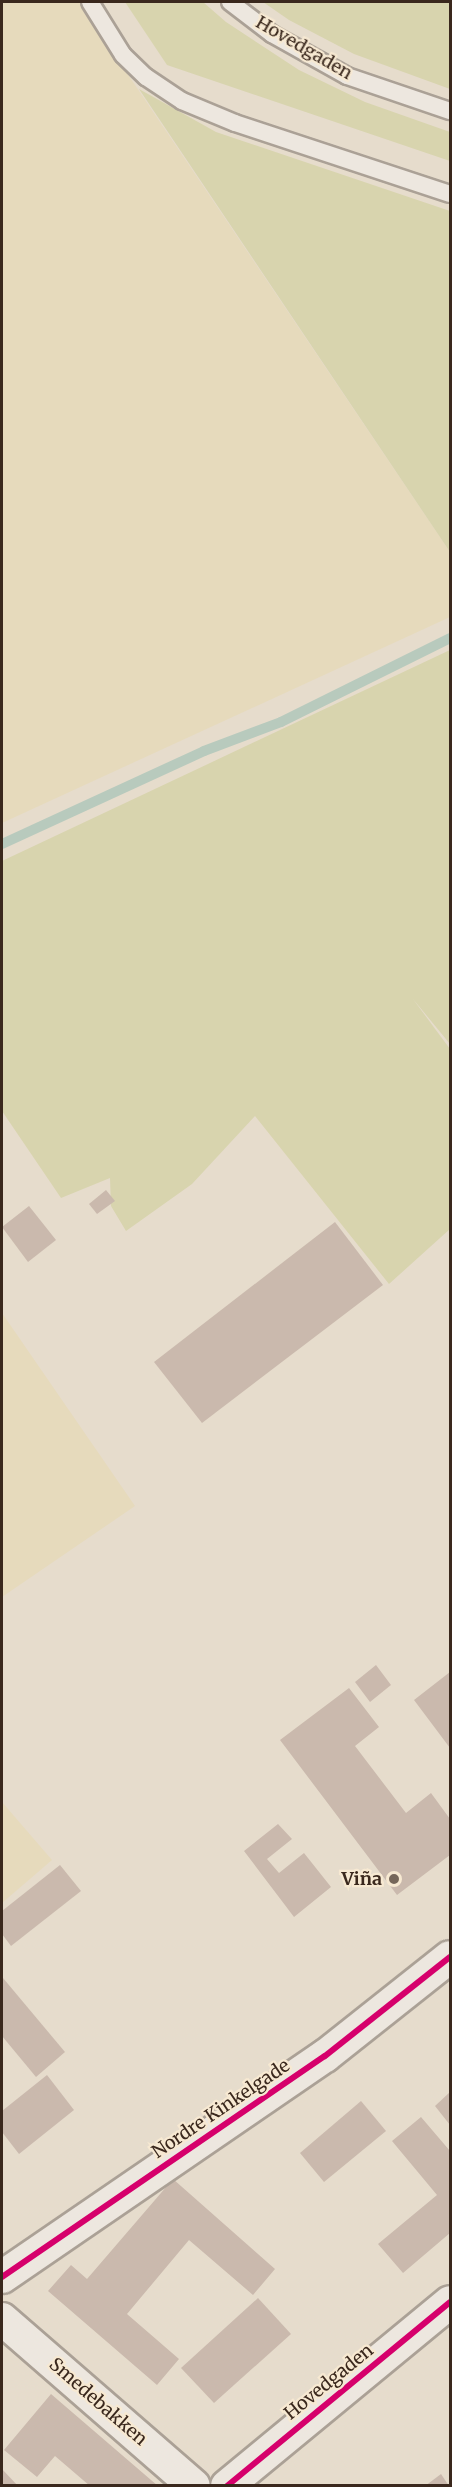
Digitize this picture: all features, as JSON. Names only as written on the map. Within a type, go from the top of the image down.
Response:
[{"type":"street","name":"Nordre Kinkelgade","points":[[2,2277],[325,2056],[450,1957]]},
{"type":"street","name":"Hovedgaden","points":[[227,2486],[450,2302]]},
{"type":"street","name":"Smedebakken","points":[[2,2319],[194,2486]]},
{"type":"lane","points":[[90,2],[123,55],[146,77],[182,101],[236,123],[450,194]]},
{"type":"lane","name":"Hovedgaden","points":[[230,2],[272,34],[347,76],[450,111]]},
{"type":"shaded area","points":[[2,2],[79,2],[450,552],[450,617],[2,823]]},
{"type":"shaded area","points":[[125,2],[203,2],[226,22],[299,70],[365,102],[450,132],[450,161],[167,65]]},
{"type":"shaded area","points":[[263,2],[450,2],[450,89],[354,54],[289,20]]},
{"type":"shaded area","points":[[139,89],[216,132],[450,211],[450,552]]},
{"type":"shaded area","points":[[450,650],[450,1044],[413,999],[450,1049],[450,1229],[389,1284],[255,1116],[192,1184],[126,1231],[111,1206],[110,1178],[61,1198],[2,1111],[2,861]]},
{"type":"shaded area","points":[[2,1313],[135,1506],[2,1597]]},
{"type":"shaded area","points":[[2,1802],[52,1860],[2,1903]]},
{"type":"building","points":[[106,1190],[115,1201],[97,1214],[89,1204]]},
{"type":"building","points":[[29,1206],[56,1240],[28,1262],[2,1227]]},
{"type":"building","points":[[335,1222],[383,1285],[202,1423],[154,1362]]},
{"type":"building","points":[[376,1665],[391,1685],[370,1702],[355,1682]]},
{"type":"building","points":[[450,1672],[450,1748],[414,1700]]},
{"type":"building","points":[[349,1688],[379,1727],[355,1746],[406,1813],[431,1793],[450,1819],[450,1855],[397,1895],[280,1740]]},
{"type":"building","points":[[278,1824],[292,1839],[267,1859],[279,1873],[304,1853],[331,1887],[294,1917],[244,1851]]},
{"type":"building","points":[[60,1865],[81,1891],[11,1946],[2,1934],[2,1911]]},
{"type":"building","points":[[3,1978],[65,2052],[36,2077],[2,2036]]},
{"type":"building","points":[[47,2075],[74,2110],[19,2154],[2,2132],[2,2111]]},
{"type":"building","points":[[450,2092],[450,2125],[435,2106]]},
{"type":"building","points":[[361,2101],[386,2131],[324,2182],[300,2153]]},
{"type":"building","points":[[421,2117],[450,2151],[450,2233],[403,2273],[378,2244],[437,2195],[392,2141]]},
{"type":"building","points":[[173,2179],[275,2269],[253,2295],[189,2240],[127,2314],[179,2359],[157,2385],[48,2291],[71,2265],[87,2279]]},
{"type":"building","points":[[258,2298],[291,2334],[214,2403],[181,2368]]},
{"type":"building","points":[[51,2394],[158,2486],[90,2486],[55,2456],[37,2477],[4,2450]]},
{"type":"building","points":[[2,2469],[18,2486],[2,2486]]},
{"type":"building","points":[[441,2474],[449,2486],[425,2486]]},
{"type":"waterway","points":[[2,844],[204,751],[281,722],[450,638]]},
{"type":"cycle path","points":[[2,2277],[325,2056],[450,1957]]},
{"type":"cycle path","points":[[227,2486],[450,2302]]},
{"type":"place","name":"Viña","points":[[394,1879]]}]
